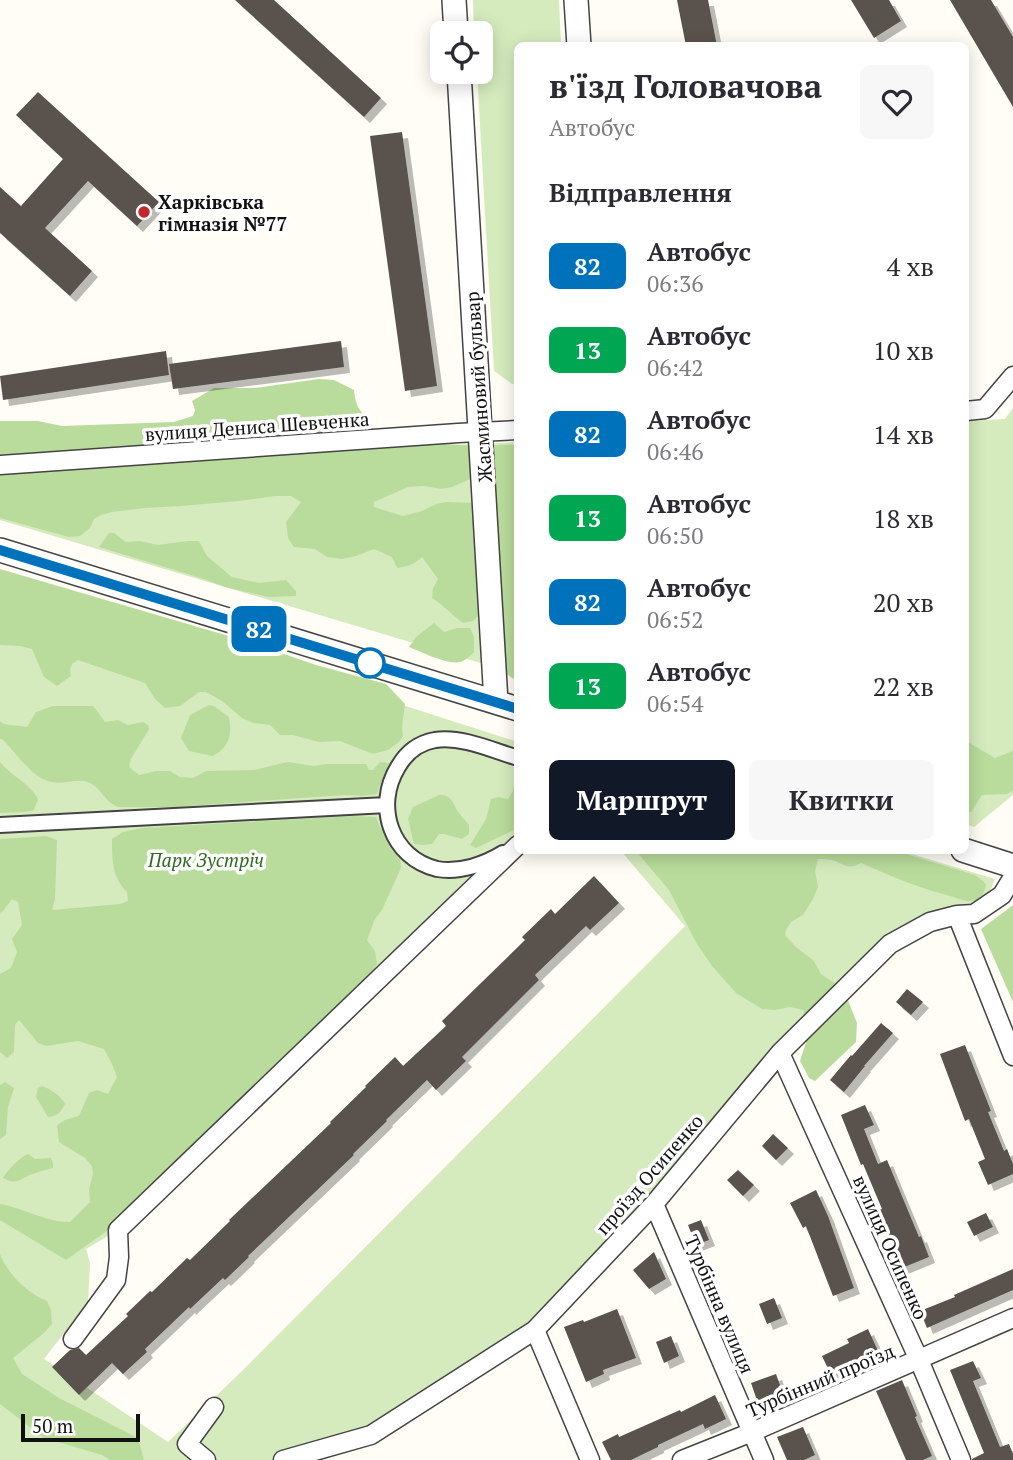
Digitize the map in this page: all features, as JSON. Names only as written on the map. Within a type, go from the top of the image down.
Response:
[{"type":"street","points":[[454,0],[455,21]]},
{"type":"street","points":[[576,0],[579,42]]},
{"type":"street","name":"Жасминовий бульвар","points":[[459,84],[480,432],[507,705]]},
{"type":"street","points":[[969,411],[985,410],[1013,376]]},
{"type":"street","name":"вулиця Дениса Шевченка","points":[[0,465],[514,430]]},
{"type":"street","points":[[0,550],[507,705]]},
{"type":"street","points":[[514,757],[458,740],[426,742],[412,750],[398,766],[392,776],[387,805],[390,829],[403,850],[437,869],[467,868],[491,860],[514,847]]},
{"type":"street","points":[[0,825],[387,805]]},
{"type":"street","points":[[74,1339],[116,1280],[118,1230],[514,849]]},
{"type":"street","points":[[969,852],[1013,866]]},
{"type":"street","name":"проїзд Осипенко","points":[[283,1460],[371,1435],[535,1330],[654,1204],[780,1053],[890,944],[930,922],[974,914],[1002,895],[1013,877]]},
{"type":"street","points":[[957,915],[1013,1056]]},
{"type":"street","name":"вулиця Осипенко","points":[[780,1053],[919,1360],[961,1460]]},
{"type":"street","name":"Турбінна вулиця","points":[[654,1204],[764,1460]]},
{"type":"street","name":"Турбінний проїзд","points":[[682,1460],[1013,1318]]},
{"type":"street","points":[[535,1330],[590,1460]]},
{"type":"street","points":[[206,1460],[187,1444],[215,1407]]},
{"type":"green space","points":[[473,0],[559,0],[561,42],[514,42],[514,384],[494,371],[478,84],[493,84],[493,21],[474,21]]},
{"type":"green space","points":[[319,379],[334,380],[354,390],[357,405],[366,416],[375,442],[471,445],[473,478],[441,489],[408,487],[374,502],[374,507],[403,516],[436,504],[474,503],[483,611],[473,621],[463,623],[432,598],[438,579],[422,557],[411,565],[397,568],[392,557],[374,549],[342,559],[327,557],[315,549],[294,547],[288,538],[286,522],[301,502],[291,496],[112,512],[94,519],[90,528],[80,536],[69,537],[0,518],[0,421],[38,421],[62,426],[174,422],[193,416],[195,410],[192,401],[214,388],[255,388]]},
{"type":"green space","points":[[1013,408],[1013,795],[974,827],[969,825],[969,421],[1005,419]]},
{"type":"green space","points":[[514,442],[514,674],[0,520],[0,469]]},
{"type":"green space","points":[[490,444],[514,445],[514,679],[502,670]]},
{"type":"green space","points":[[109,533],[114,533],[126,542],[140,541],[158,545],[199,541],[207,556],[232,577],[259,583],[286,580],[296,591],[296,596],[268,597],[225,587],[99,547]]},
{"type":"green space","points":[[0,569],[386,684],[405,704],[403,736],[388,750],[373,754],[340,741],[319,742],[293,735],[280,735],[270,725],[253,723],[242,718],[206,692],[199,692],[180,706],[165,708],[155,699],[145,683],[78,660],[72,664],[71,676],[57,686],[44,677],[32,649],[0,645]]},
{"type":"green space","name":"Парк Зустріч","points":[[0,576],[514,741],[514,849],[118,1230],[86,1249],[90,1263],[88,1302],[44,1359],[168,1442],[685,926],[624,854],[912,854],[995,879],[986,901],[938,914],[911,926],[762,1072],[535,1319],[319,1460],[0,1460]]},
{"type":"green space","points":[[434,623],[444,632],[470,628],[474,637],[474,652],[464,661],[449,662],[409,647],[416,637]]},
{"type":"green space","points":[[209,705],[229,717],[230,723],[230,735],[226,744],[213,756],[189,751],[181,738],[190,715]]},
{"type":"green space","points":[[53,706],[92,706],[105,722],[118,720],[128,725],[143,722],[148,725],[149,729],[129,767],[139,775],[170,771],[180,777],[193,778],[206,771],[254,770],[288,762],[314,766],[366,764],[369,770],[373,770],[380,762],[389,763],[377,794],[173,807],[119,807],[86,781],[57,783],[38,776],[0,739],[0,721],[27,727],[36,712]]},
{"type":"green space","points":[[969,743],[995,758],[1013,751],[1013,790],[1007,794],[982,795],[971,812]]},
{"type":"green space","points":[[0,762],[35,793],[38,799],[34,810],[0,813]]},
{"type":"green space","points":[[514,785],[514,830],[476,848],[470,845],[486,819],[491,799],[508,799]]},
{"type":"green space","points":[[439,795],[451,799],[469,825],[469,834],[462,839],[439,834],[432,844],[414,844],[408,819],[413,807]]},
{"type":"green space","name":"Парк Зустріч","points":[[376,817],[380,827],[400,851],[401,868],[367,940],[375,951],[377,964],[337,1014],[118,1223],[66,1260],[0,1220],[0,1204],[52,1220],[70,1222],[90,1202],[92,1166],[85,1158],[59,1142],[57,1125],[79,1116],[89,1093],[97,1090],[108,1094],[117,1077],[104,1049],[78,1041],[46,1046],[38,1043],[19,1020],[15,1025],[14,1052],[7,1058],[0,1052],[0,974],[11,968],[17,952],[12,939],[22,925],[18,902],[12,899],[0,913],[0,839],[46,836],[57,840],[55,899],[52,910],[128,901],[127,892],[118,881],[112,854],[112,839],[123,832],[142,828]]},
{"type":"green space","points":[[639,854],[906,854],[975,875],[986,885],[980,898],[967,901],[916,885],[861,863],[849,866],[818,859],[815,871],[818,887],[813,899],[803,915],[791,922],[785,935],[814,961],[821,974],[836,984],[847,998],[857,1023],[856,1042],[815,1081],[809,1078],[800,1061],[808,1030],[803,1010],[790,1007],[762,1009],[736,993],[697,944],[669,890]]},
{"type":"green space","points":[[1013,905],[1013,1002],[981,929]]},
{"type":"green space","points":[[5,1082],[14,1088],[8,1107],[6,1135],[0,1139],[0,1085]]},
{"type":"green space","points":[[42,1086],[55,1093],[65,1104],[56,1115],[48,1117],[36,1097],[38,1088]]},
{"type":"green space","points":[[28,1154],[35,1159],[51,1158],[53,1168],[17,1181],[3,1178],[14,1164]]},
{"type":"green space","points":[[0,1254],[13,1275],[26,1288],[47,1301],[51,1310],[52,1324],[13,1358],[22,1374],[59,1398],[138,1438],[144,1460],[110,1460],[102,1455],[44,1438],[0,1404]]},
{"type":"building","points":[[235,0],[274,0],[381,98],[364,117]]},
{"type":"building","points":[[677,0],[708,0],[716,42],[685,42]]},
{"type":"building","points":[[851,0],[889,0],[901,21],[874,38]]},
{"type":"building","points":[[950,0],[991,0],[1013,37],[1013,107]]},
{"type":"building","points":[[38,92],[159,202],[137,226],[88,181],[45,228],[92,271],[70,296],[0,233],[0,187],[21,206],[63,159],[16,115]]},
{"type":"building","points":[[402,132],[437,386],[405,391],[370,136]]},
{"type":"building","points":[[341,341],[344,367],[173,389],[169,364]]},
{"type":"building","points":[[166,351],[169,375],[3,400],[0,376]]},
{"type":"building","points":[[594,876],[619,903],[590,930],[586,926],[535,975],[539,980],[462,1057],[466,1061],[436,1090],[427,1080],[249,1257],[225,1280],[223,1278],[190,1309],[189,1307],[123,1374],[112,1363],[79,1395],[52,1367],[70,1350],[79,1348],[86,1355],[128,1316],[126,1314],[150,1291],[187,1258],[190,1260],[395,1057],[403,1066],[446,1026],[442,1021],[525,940],[522,937],[551,909],[555,914]]},
{"type":"building","points":[[907,989],[923,1002],[911,1015],[896,1002]]},
{"type":"building","points":[[881,1023],[893,1033],[844,1092],[830,1080]]},
{"type":"building","points":[[965,1045],[991,1111],[988,1112],[1004,1151],[1007,1149],[1013,1164],[1013,1174],[988,1185],[978,1162],[985,1159],[969,1119],[965,1121],[940,1054]]},
{"type":"building","points":[[865,1105],[874,1125],[864,1129],[878,1164],[887,1160],[929,1257],[902,1268],[879,1210],[882,1209],[841,1115]]},
{"type":"building","points":[[773,1134],[788,1148],[776,1160],[762,1146]]},
{"type":"building","points":[[738,1170],[754,1185],[743,1196],[727,1180]]},
{"type":"building","points":[[816,1190],[854,1288],[833,1296],[806,1226],[803,1228],[790,1203]]},
{"type":"building","points":[[986,1213],[993,1227],[974,1236],[967,1222]]},
{"type":"building","points":[[701,1220],[709,1240],[696,1245],[688,1225]]},
{"type":"building","points":[[654,1252],[666,1279],[649,1289],[633,1270]]},
{"type":"building","points":[[1013,1269],[1013,1290],[927,1328],[920,1311]]},
{"type":"building","points":[[774,1298],[782,1318],[767,1324],[759,1304]]},
{"type":"building","points":[[617,1309],[636,1358],[603,1370],[604,1374],[586,1382],[564,1327]]},
{"type":"building","points":[[868,1329],[879,1353],[831,1375],[822,1356],[849,1343],[847,1339]]},
{"type":"building","points":[[671,1336],[679,1356],[664,1363],[656,1342]]},
{"type":"building","points":[[973,1361],[981,1378],[973,1381],[1000,1447],[1009,1444],[1013,1460],[972,1460],[984,1453],[950,1370]]},
{"type":"building","points":[[776,1374],[784,1396],[759,1406],[751,1383]]},
{"type":"building","points":[[902,1380],[932,1456],[923,1460],[906,1460],[876,1391]]},
{"type":"building","points":[[715,1395],[726,1419],[705,1429],[703,1424],[631,1460],[611,1460],[602,1442],[680,1410],[681,1412]]},
{"type":"building","points":[[803,1427],[815,1455],[804,1460],[787,1460],[777,1437]]},
{"type":"bus line","name":"82","points":[[0,550],[514,708]]},
{"type":"place","name":"Харківська гімназія №77","points":[[144,212]]}]
